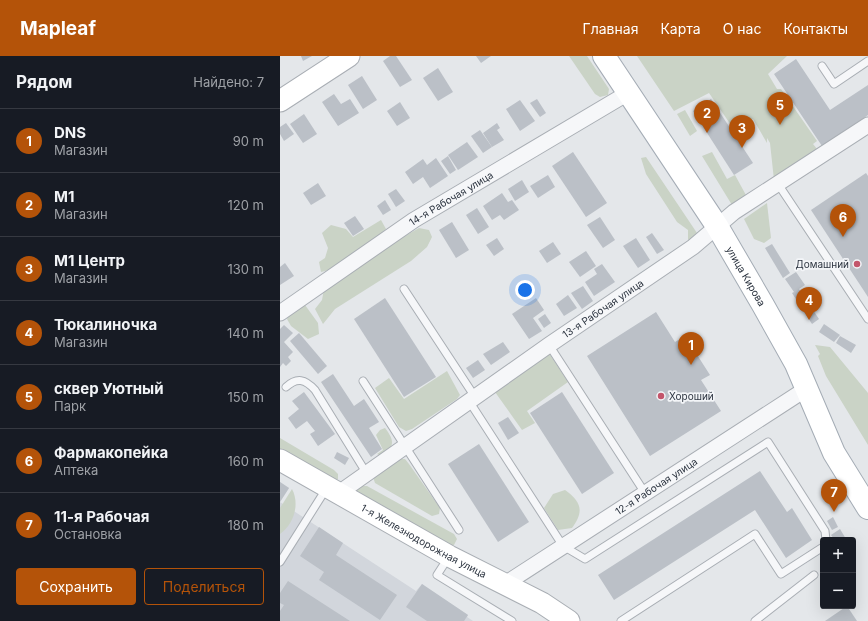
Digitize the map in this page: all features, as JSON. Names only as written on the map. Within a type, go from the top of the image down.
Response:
[{"type":"main road","name":"улица Кирова","points":[[604,56],[717,226],[784,342],[834,453],[868,508]]},
{"type":"street","points":[[280,101],[349,56]]},
{"type":"street","name":"14-я Рабочая улица","points":[[280,313],[414,220],[628,93]]},
{"type":"street","name":"13-я Рабочая улица","points":[[333,490],[367,474],[548,345],[693,247],[734,212],[868,125]]},
{"type":"street","name":"12-я Рабочая улица","points":[[505,584],[806,389]]},
{"type":"street","name":"1-я Железнодорожная улица","points":[[280,460],[449,556],[542,603],[569,621]]},
{"type":"lane","points":[[822,66],[834,84],[868,61]]},
{"type":"lane","points":[[778,184],[868,319]]},
{"type":"lane","points":[[404,289],[563,546],[585,558],[768,442],[825,531],[826,537]]},
{"type":"lane","points":[[548,345],[645,493]]},
{"type":"lane","points":[[286,387],[292,382],[300,380],[308,383],[315,390],[367,474]]},
{"type":"lane","points":[[363,381],[459,530]]},
{"type":"lane","points":[[280,562],[333,490]]},
{"type":"lane","points":[[620,621],[755,534],[781,574],[820,549]]},
{"type":"lane","points":[[449,556],[437,575],[512,621]]},
{"type":"lane","points":[[755,621],[814,575]]},
{"type":"shaded area","points":[[569,56],[587,56],[609,89],[608,95],[600,97],[595,94]]},
{"type":"shaded area","points":[[637,56],[787,56],[768,74],[777,89],[781,89],[817,141],[813,144],[817,149],[774,180],[770,143],[767,138],[767,143],[753,119],[735,131],[709,93],[674,111]]},
{"type":"shaded area","points":[[685,110],[697,131],[690,136],[677,114]]},
{"type":"shaded area","points":[[712,152],[727,179],[735,175],[747,197],[732,205],[702,156]]},
{"type":"shaded area","points":[[646,157],[699,236],[690,243],[688,239],[688,230],[677,222],[646,174],[641,158]]},
{"type":"shaded area","points":[[767,203],[771,238],[764,243],[754,239],[744,219]]},
{"type":"shaded area","points":[[381,220],[386,229],[372,242],[347,261],[329,270],[321,272],[319,262],[325,258],[328,248],[322,233],[331,225],[346,229],[353,237]]},
{"type":"shaded area","points":[[419,228],[429,230],[432,237],[427,247],[411,261],[335,309],[323,324],[315,309],[322,300],[324,289],[370,256]]},
{"type":"shaded area","points":[[305,305],[318,323],[319,334],[308,339],[291,326],[287,319],[290,312]]},
{"type":"shaded area","points":[[815,345],[830,347],[868,393],[868,445],[826,376],[818,356],[820,354]]},
{"type":"shaded area","points":[[549,353],[568,382],[527,411],[535,423],[522,430],[495,392]]},
{"type":"shaded area","points":[[447,371],[460,395],[457,399],[412,429],[406,431],[399,427],[375,388],[389,378],[404,399]]},
{"type":"shaded area","points":[[385,428],[391,437],[392,444],[389,450],[381,456],[377,454],[383,450],[376,435],[380,430]]},
{"type":"shaded area","points":[[280,438],[334,470],[338,474],[338,479],[335,482],[280,452]]},
{"type":"shaded area","points":[[398,459],[405,459],[409,464],[440,508],[439,514],[432,516],[375,483],[373,477]]},
{"type":"shaded area","points":[[280,482],[289,488],[280,502]]},
{"type":"shaded area","points":[[360,486],[367,486],[454,534],[457,539],[454,545],[450,545],[357,494],[357,488]]},
{"type":"shaded area","points":[[292,489],[295,501],[294,513],[289,525],[280,534],[280,508]]},
{"type":"shaded area","points":[[565,490],[571,494],[578,503],[580,512],[572,528],[558,530],[544,508],[553,494]]},
{"type":"shaded area","points":[[280,502],[416,591],[422,584],[468,615],[467,617],[473,621],[280,621]]},
{"type":"building","points":[[301,56],[312,56],[303,61]]},
{"type":"building","points":[[390,56],[396,56],[412,80],[400,87],[383,61]]},
{"type":"building","points":[[476,56],[491,56],[481,63]]},
{"type":"building","points":[[796,59],[830,110],[868,85],[868,115],[822,146],[774,74]]},
{"type":"building","points":[[438,68],[453,92],[438,101],[423,78]]},
{"type":"building","points":[[362,76],[377,100],[363,109],[348,85]]},
{"type":"building","points":[[334,94],[341,104],[350,99],[359,113],[338,126],[322,102]]},
{"type":"building","points":[[537,99],[546,113],[540,117],[530,103]]},
{"type":"building","points":[[711,99],[753,163],[734,175],[693,111]]},
{"type":"building","points":[[520,100],[535,121],[520,131],[506,109]]},
{"type":"building","points":[[400,102],[410,118],[397,126],[387,111]]},
{"type":"building","points":[[304,114],[317,134],[303,143],[290,124]]},
{"type":"building","points":[[286,123],[294,134],[284,141],[280,134],[280,127]]},
{"type":"building","points":[[497,123],[500,128],[497,130],[504,140],[492,147],[483,133]]},
{"type":"building","points":[[480,130],[492,147],[483,153],[471,136]]},
{"type":"building","points":[[467,142],[478,157],[458,170],[448,155]]},
{"type":"building","points":[[573,152],[607,203],[586,217],[552,166]]},
{"type":"building","points":[[448,156],[456,170],[450,174],[441,161]]},
{"type":"building","points":[[436,158],[448,176],[430,188],[423,177],[413,184],[405,172],[423,159],[427,165]]},
{"type":"building","name":"Домашний","points":[[866,173],[868,176],[868,297],[811,210]]},
{"type":"building","points":[[548,175],[555,187],[538,198],[530,186]]},
{"type":"building","points":[[522,180],[529,192],[515,201],[508,189]]},
{"type":"building","points":[[318,183],[326,196],[311,205],[303,193]]},
{"type":"building","points":[[396,189],[405,201],[396,207],[388,194]]},
{"type":"building","points":[[502,193],[508,202],[512,200],[519,210],[504,220],[500,215],[492,220],[483,206]]},
{"type":"building","points":[[385,200],[391,210],[383,215],[377,206]]},
{"type":"building","points":[[477,208],[489,227],[478,234],[466,215]]},
{"type":"building","points":[[355,216],[364,229],[353,236],[344,223]]},
{"type":"building","points":[[600,217],[615,240],[603,248],[587,225]]},
{"type":"building","points":[[452,222],[469,250],[456,258],[439,230]]},
{"type":"building","points":[[652,233],[664,250],[657,254],[646,237]]},
{"type":"building","points":[[497,238],[504,249],[494,256],[486,245]]},
{"type":"building","points":[[636,238],[650,260],[638,268],[623,246]]},
{"type":"building","points":[[553,242],[561,254],[547,263],[539,251]]},
{"type":"building","points":[[772,244],[790,273],[783,278],[765,248]]},
{"type":"building","points":[[586,251],[596,266],[580,277],[569,262]]},
{"type":"building","points":[[285,263],[294,276],[280,285],[280,267]]},
{"type":"building","points":[[602,264],[615,282],[594,296],[585,282],[597,274],[594,269]]},
{"type":"building","points":[[796,272],[805,285],[799,289],[819,319],[812,324],[792,293],[794,292],[785,279]]},
{"type":"building","points":[[583,286],[593,301],[582,309],[571,293]]},
{"type":"building","points":[[568,295],[577,308],[564,316],[556,304]]},
{"type":"building","points":[[385,298],[436,377],[404,397],[354,319]]},
{"type":"building","points":[[536,298],[544,310],[533,318],[542,331],[529,339],[512,314]]},
{"type":"building","name":"Хороший","points":[[656,312],[675,342],[685,336],[710,375],[701,380],[721,411],[650,456],[587,356]]},
{"type":"building","points":[[545,314],[551,323],[544,328],[538,319]]},
{"type":"building","points":[[824,324],[840,335],[834,342],[819,332]]},
{"type":"building","points":[[284,325],[293,333],[284,342],[293,352],[288,357],[291,361],[286,366],[283,363],[280,367],[280,329]]},
{"type":"building","points":[[299,333],[327,366],[318,374],[290,341]]},
{"type":"building","points":[[840,336],[856,345],[851,353],[836,343]]},
{"type":"building","points":[[503,342],[510,352],[491,365],[483,354]]},
{"type":"building","points":[[478,360],[485,370],[473,378],[466,368]]},
{"type":"building","points":[[333,374],[354,406],[364,399],[379,422],[369,428],[382,449],[371,457],[321,382]]},
{"type":"building","points":[[304,392],[335,434],[318,446],[310,434],[315,431],[307,421],[296,429],[288,418],[299,409],[292,401]]},
{"type":"building","points":[[562,392],[614,473],[582,494],[530,413]]},
{"type":"building","points":[[508,417],[519,433],[508,440],[498,423]]},
{"type":"building","points":[[479,444],[529,522],[498,542],[448,464]]},
{"type":"building","points":[[337,452],[349,458],[345,465],[334,458]]},
{"type":"building","points":[[760,471],[787,512],[792,508],[812,540],[786,558],[755,510],[614,600],[598,575]]},
{"type":"building","points":[[280,482],[289,488],[280,502]]},
{"type":"building","points":[[833,517],[838,527],[832,530],[827,521]]},
{"type":"building","points":[[319,527],[343,543],[336,555],[397,595],[380,620],[319,580],[324,572],[300,556]]},
{"type":"building","points":[[840,529],[845,537],[833,537],[831,535]]},
{"type":"building","points":[[288,581],[350,621],[280,621],[280,611],[284,605],[280,603],[280,593]]},
{"type":"building","points":[[422,584],[468,615],[464,621],[427,621],[406,607]]},
{"type":"building","points":[[843,609],[849,609],[857,621],[825,621]]},
{"type":"place","name":"сквер Уютный","points":[[780,125]]},
{"type":"place","name":"М1","points":[[707,133]]},
{"type":"place","name":"М1 Центр","points":[[742,148]]},
{"type":"place","name":"Фармакопейка","points":[[843,237]]},
{"type":"place","name":"Домашний","points":[[857,264]]},
{"type":"place","name":"Тюкалиночка","points":[[809,320]]},
{"type":"place","name":"DNS","points":[[691,365]]},
{"type":"place","name":"Хороший","points":[[661,396]]},
{"type":"place","name":"11-я Рабочая","points":[[834,512]]}]
